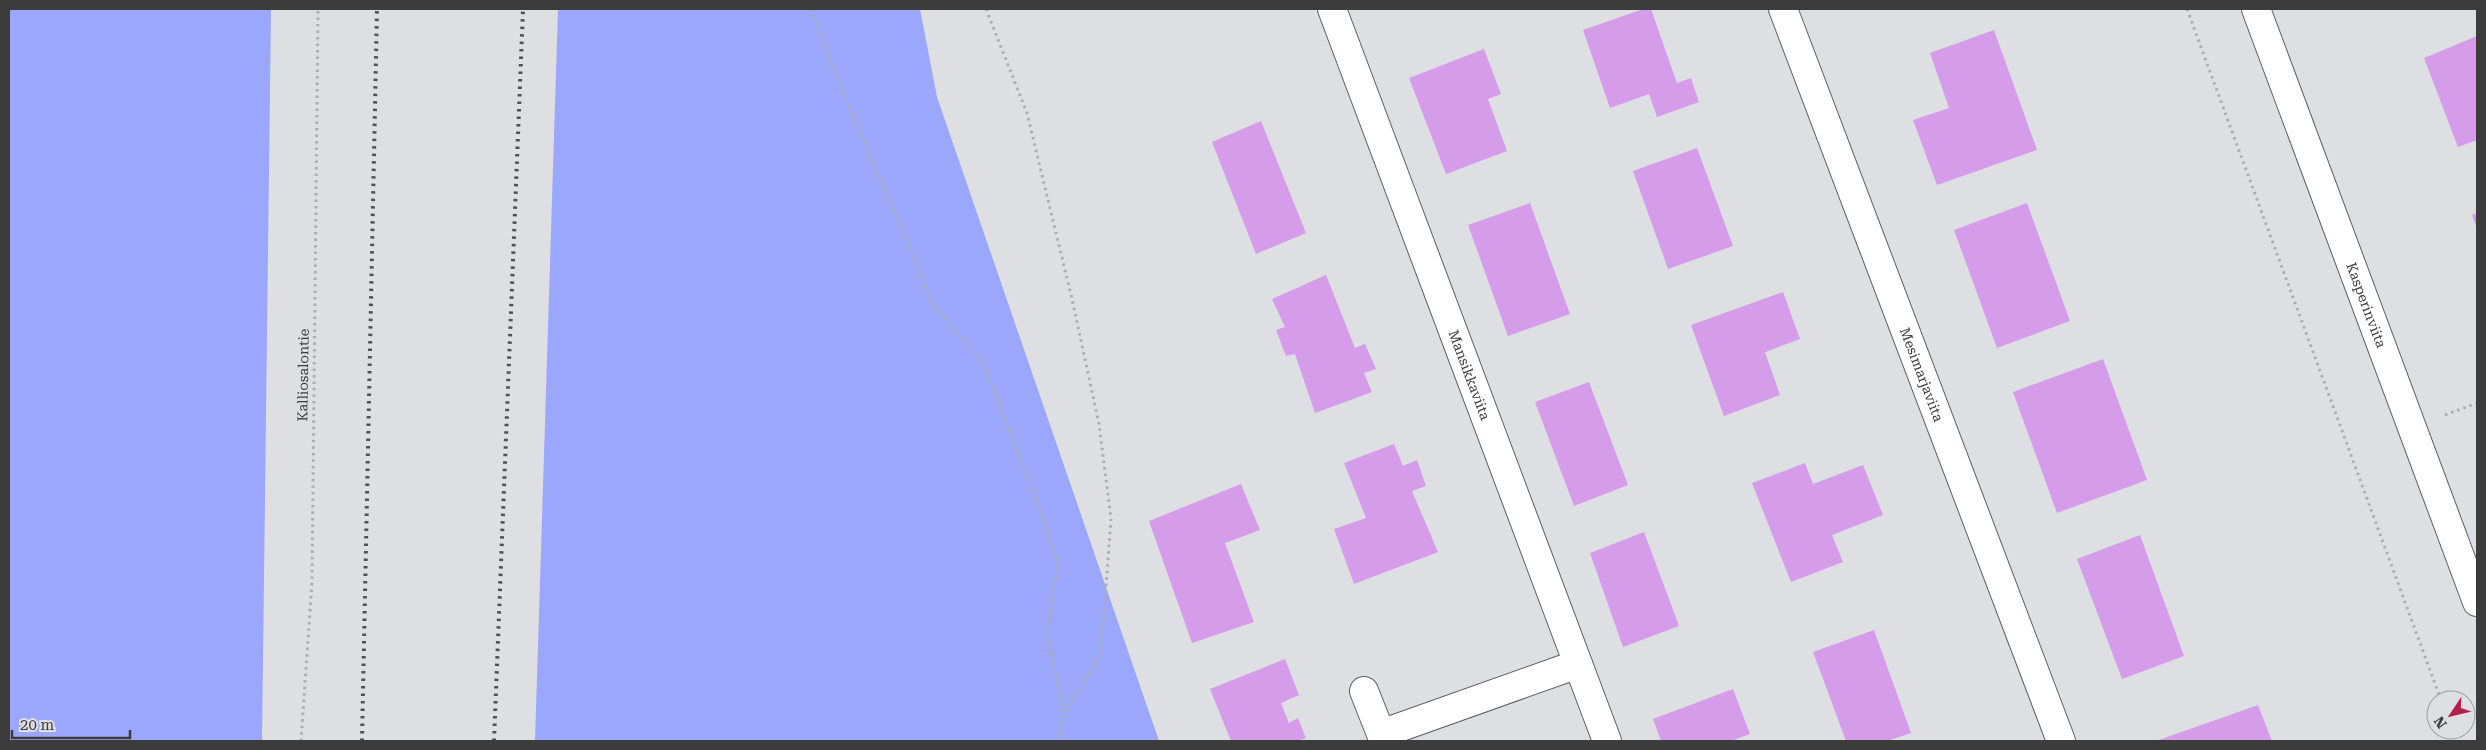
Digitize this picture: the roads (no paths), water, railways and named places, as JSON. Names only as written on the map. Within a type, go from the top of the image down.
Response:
[{"type":"street","name":"Mansikkaviita","points":[[1332,9],[1607,741]]},
{"type":"street","name":"Mesimarjaviita","points":[[1783,9],[2061,741]]},
{"type":"street","name":"Kasperinviita","points":[[2256,9],[2477,602]]},
{"type":"street","points":[[1364,692],[1381,734],[1578,664]]},
{"type":"railway","points":[[362,741],[377,9]]},
{"type":"railway","points":[[494,741],[523,9]]}]
